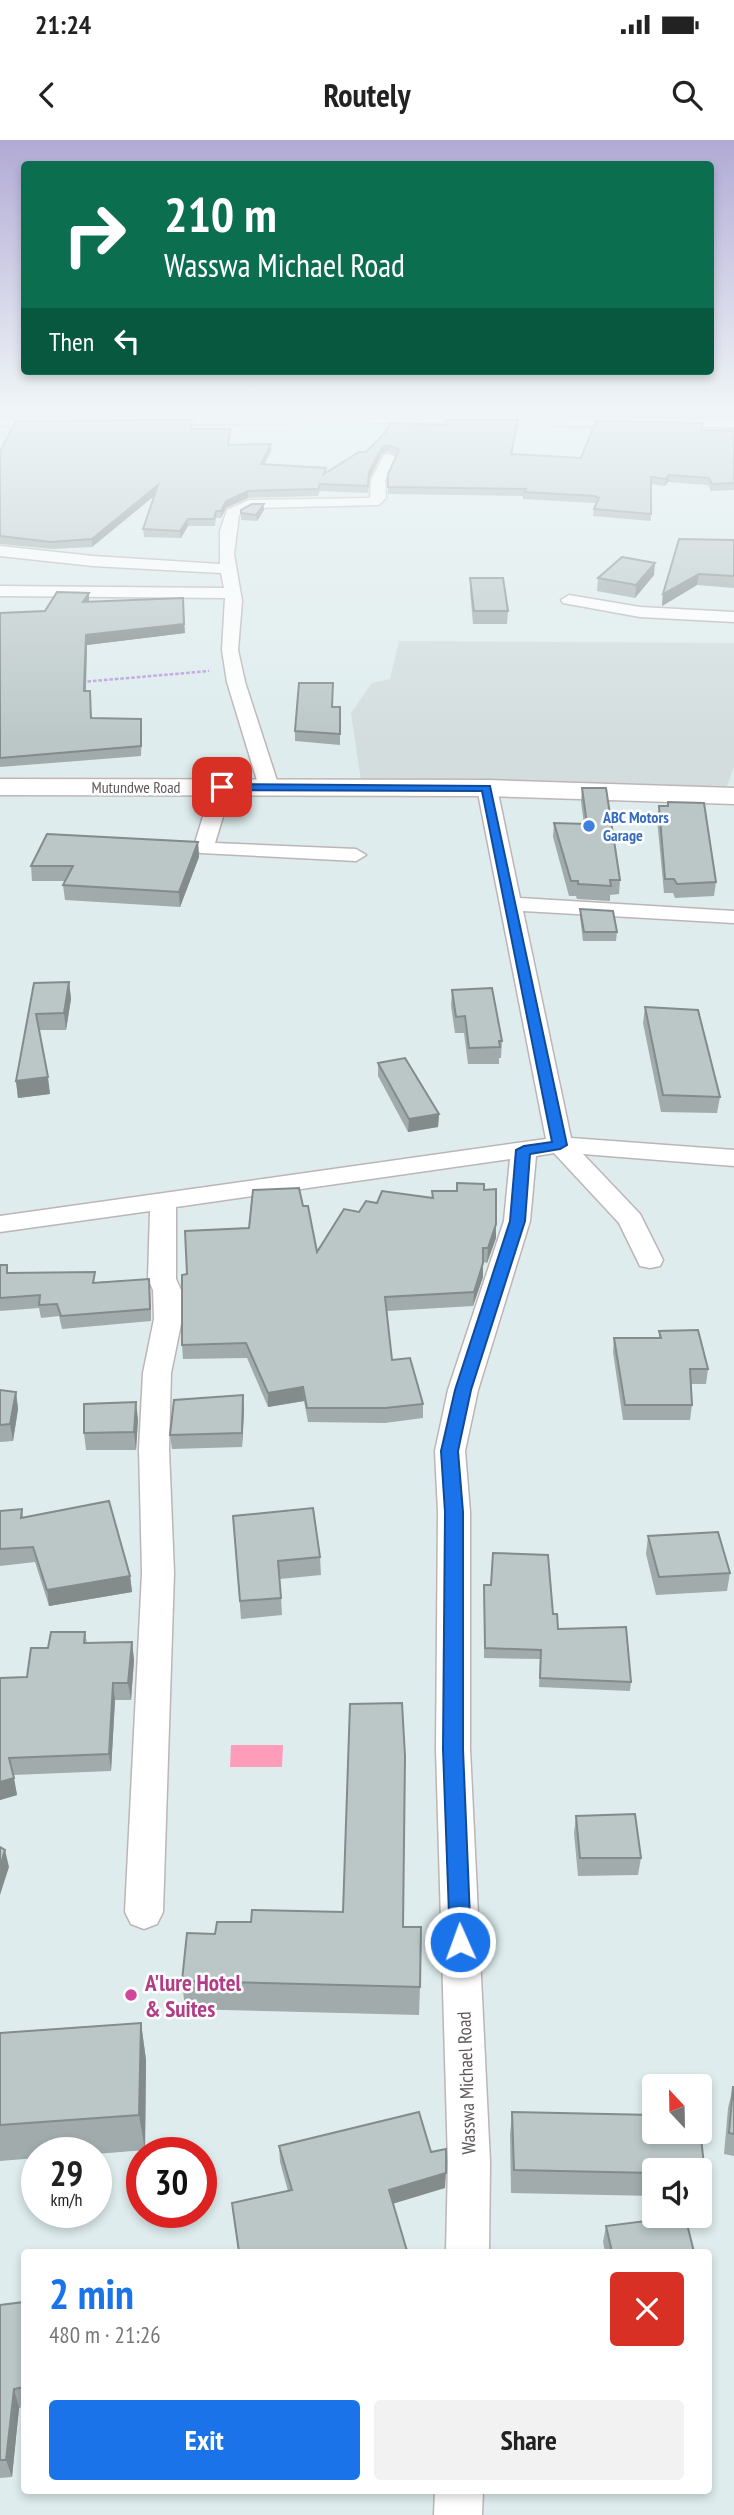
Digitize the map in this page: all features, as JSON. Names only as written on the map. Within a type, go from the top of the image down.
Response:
[{"type":"main road","name":"Mutundwe Road","points":[[0,787],[486,788],[734,796]]},
{"type":"street","points":[[232,519],[227,531],[227,569],[232,593],[230,650],[269,788]]},
{"type":"street","points":[[0,551],[93,561],[227,569]]},
{"type":"street","points":[[0,591],[232,593]]},
{"type":"street","points":[[569,600],[640,612],[734,617]]},
{"type":"street","points":[[222,787],[204,846],[207,849],[356,855]]},
{"type":"street","points":[[486,788],[560,1145],[631,1220],[650,1260]]},
{"type":"street","points":[[509,904],[734,917]]},
{"type":"street","points":[[0,1224],[560,1145],[734,1158]]},
{"type":"street","name":"Wasswa Michael Road","points":[[467,2249],[469,2162],[453,1749],[454,1512],[450,1451],[463,1390],[517,1221],[524,1150]]},
{"type":"street","points":[[144,1912],[158,1573],[154,1449],[157,1373],[167,1319],[167,1290],[162,1279],[163,1200]]},
{"type":"street","points":[[458,2515],[459,2494]]},
{"type":"path","points":[[75,682],[163,677],[233,668]]},
{"type":"shaded area","points":[[399,641],[734,643],[734,767],[726,789],[361,781],[351,713],[372,683],[390,679]]},
{"type":"shaded area","points":[[231,1745],[283,1745],[282,1767],[230,1767]]},
{"type":"building","points":[[0,519],[117,519],[92,539],[51,542],[0,536]]},
{"type":"building","points":[[146,519],[214,519],[188,519],[180,531],[143,529]]},
{"type":"building","points":[[679,539],[734,540],[734,576],[699,574],[663,594]]},
{"type":"building","points":[[622,557],[655,563],[636,585],[598,578]]},
{"type":"building","points":[[470,578],[503,578],[508,611],[474,611]]},
{"type":"building","points":[[57,592],[89,593],[83,602],[183,598],[184,624],[86,635],[84,691],[90,691],[91,718],[141,719],[141,746],[0,758],[0,613],[45,611]]},
{"type":"building","points":[[299,683],[333,683],[332,707],[340,707],[340,734],[295,731]]},
{"type":"building","points":[[582,788],[606,788],[620,880],[610,880],[611,886],[578,884],[578,881],[571,881],[554,823],[587,824]]},
{"type":"building","points":[[668,802],[704,803],[716,882],[677,884],[674,879],[665,879],[659,806],[668,806]]},
{"type":"building","points":[[47,834],[198,842],[179,892],[63,885],[73,866],[31,866]]},
{"type":"building","points":[[580,909],[613,911],[617,932],[584,932]]},
{"type":"building","points":[[69,982],[64,1013],[36,1014],[48,1077],[16,1081],[34,983]]},
{"type":"building","points":[[492,988],[502,1041],[499,1041],[500,1047],[469,1048],[465,1016],[456,1017],[452,990]]},
{"type":"building","points":[[645,1007],[698,1010],[720,1097],[663,1095]]},
{"type":"building","points":[[405,1058],[439,1114],[409,1119],[378,1063]]},
{"type":"building","points":[[457,1183],[484,1184],[484,1190],[496,1189],[496,1224],[488,1248],[483,1248],[483,1263],[474,1292],[385,1297],[392,1360],[410,1358],[423,1404],[385,1408],[307,1408],[303,1387],[268,1393],[246,1343],[182,1345],[182,1275],[187,1274],[185,1231],[249,1228],[253,1190],[299,1188],[303,1206],[308,1206],[317,1252],[344,1209],[359,1212],[366,1201],[377,1203],[382,1191],[433,1198],[432,1191],[457,1191]]},
{"type":"building","points":[[0,1265],[7,1265],[7,1273],[95,1272],[93,1283],[149,1279],[150,1309],[61,1316],[57,1304],[39,1305],[40,1295],[0,1298]]},
{"type":"building","points":[[698,1330],[708,1369],[690,1369],[692,1405],[625,1405],[614,1338],[661,1338],[659,1331]]},
{"type":"building","points":[[0,1390],[16,1392],[10,1424],[0,1425]]},
{"type":"building","points":[[243,1395],[242,1433],[170,1435],[174,1400]]},
{"type":"building","points":[[136,1402],[134,1432],[84,1433],[84,1404]]},
{"type":"building","points":[[109,1501],[130,1576],[47,1590],[33,1547],[0,1549],[0,1511],[22,1509],[21,1518]]},
{"type":"building","points":[[313,1508],[320,1557],[278,1561],[281,1598],[240,1601],[233,1516]]},
{"type":"building","points":[[718,1532],[730,1573],[659,1577],[648,1536]]},
{"type":"building","points":[[493,1553],[548,1555],[553,1614],[557,1614],[558,1629],[626,1627],[631,1682],[540,1678],[541,1650],[485,1648],[484,1585],[491,1585]]},
{"type":"building","points":[[51,1632],[85,1632],[84,1643],[132,1642],[128,1683],[113,1683],[109,1754],[9,1758],[14,1778],[0,1782],[0,1678],[27,1677],[31,1648],[48,1648]]},
{"type":"building","points":[[402,1703],[405,1756],[403,1927],[421,1927],[420,1987],[182,1981],[187,1933],[215,1934],[217,1922],[251,1922],[252,1910],[343,1912],[350,1704]]},
{"type":"building","points":[[635,1814],[641,1858],[580,1858],[576,1816]]},
{"type":"building","points":[[0,1847],[5,1850],[0,1867]]},
{"type":"building","points":[[141,2023],[139,2115],[0,2125],[0,2033]]},
{"type":"building","points":[[734,2087],[734,2134],[729,2133]]},
{"type":"building","points":[[419,2112],[431,2152],[446,2149],[446,2173],[389,2190],[406,2249],[239,2249],[232,2203],[292,2190],[279,2146]]},
{"type":"building","points":[[512,2112],[642,2115],[642,2144],[702,2144],[703,2158],[642,2158],[642,2173],[514,2170]]},
{"type":"building","points":[[642,2221],[642,2228],[688,2228],[693,2249],[611,2249],[606,2226]]},
{"type":"building","points":[[21,2302],[21,2388],[14,2389],[6,2460],[0,2460],[0,2305]]},
{"type":"place","name":"ABC Motors Garage","points":[[589,826]]},
{"type":"place","name":"A'lure Hotel & Suites","points":[[131,1995]]},
{"type":"route","points":[[222,787],[486,788],[560,1145],[524,1150],[517,1221],[463,1390],[450,1451],[454,1512],[453,1749],[460,1942]]}]
